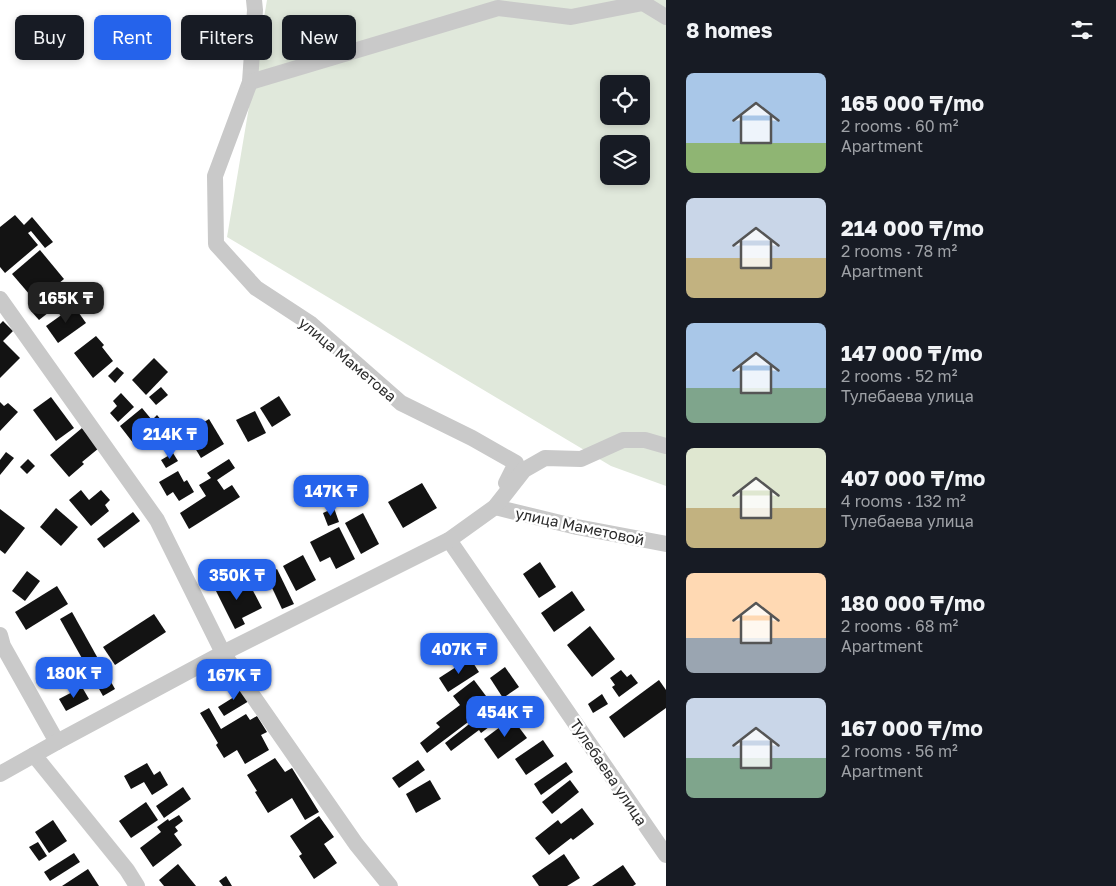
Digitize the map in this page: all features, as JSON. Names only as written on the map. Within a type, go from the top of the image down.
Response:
[{"type":"street","name":"улица Маметова","points":[[254,0],[250,82],[215,176],[216,244],[256,288],[311,324],[401,403],[472,438],[516,463],[495,507]]},
{"type":"street","points":[[250,82],[498,8],[570,18],[643,3],[666,17]]},
{"type":"street","points":[[0,299],[156,520],[223,653],[356,844],[390,886]]},
{"type":"street","points":[[0,774],[223,653],[449,540],[495,507],[524,470],[545,458],[581,459],[623,440],[645,440],[666,446]]},
{"type":"street","name":"улица Маметовой","points":[[495,507],[666,544]]},
{"type":"street","name":"Тулебаева улица","points":[[449,540],[666,855]]},
{"type":"street","points":[[0,635],[3,646],[57,742]]},
{"type":"street","points":[[34,755],[127,870],[137,886]]},
{"type":"shaded area","points":[[267,0],[666,0],[666,486],[611,466],[227,237],[257,60],[272,60],[272,15],[264,15]]},
{"type":"building","points":[[15,215],[24,225],[32,217],[53,242],[45,248],[31,231],[28,233],[38,245],[5,273],[0,267],[0,227]]},
{"type":"building","points":[[40,250],[64,279],[36,302],[12,274]]},
{"type":"building","points":[[69,282],[76,291],[39,320],[31,311]]},
{"type":"building","points":[[74,306],[86,323],[58,343],[46,326]]},
{"type":"building","points":[[3,321],[13,331],[3,341],[20,358],[0,378],[0,324]]},
{"type":"building","points":[[96,336],[104,345],[102,347],[113,361],[93,378],[74,353]]},
{"type":"building","points":[[154,358],[168,372],[146,395],[132,380]]},
{"type":"building","points":[[117,367],[124,373],[115,383],[108,376]]},
{"type":"building","points":[[161,387],[168,395],[156,405],[149,397]]},
{"type":"building","points":[[121,393],[134,407],[118,422],[110,413],[117,406],[113,401]]},
{"type":"building","points":[[279,396],[291,415],[272,427],[260,408]]},
{"type":"building","points":[[51,397],[74,428],[56,441],[33,410]]},
{"type":"building","points":[[0,402],[4,406],[8,403],[18,412],[0,431]]},
{"type":"building","points":[[142,408],[152,420],[157,415],[162,421],[134,444],[120,426]]},
{"type":"building","points":[[255,411],[266,433],[248,442],[236,420]]},
{"type":"building","points":[[209,419],[224,444],[201,458],[186,433]]},
{"type":"building","points":[[82,428],[99,448],[82,462],[84,464],[69,477],[50,455]]},
{"type":"building","points":[[6,452],[14,458],[0,475],[0,460]]},
{"type":"building","points":[[173,453],[178,461],[166,468],[161,460]]},
{"type":"building","points":[[28,459],[35,466],[27,474],[20,467]]},
{"type":"building","points":[[229,459],[235,468],[217,480],[224,490],[232,485],[240,497],[189,529],[180,513],[206,496],[199,485],[211,478],[207,473]]},
{"type":"building","points":[[178,471],[184,482],[187,480],[194,492],[179,501],[173,492],[167,496],[159,482]]},
{"type":"building","points":[[422,483],[437,508],[403,528],[388,502]]},
{"type":"building","points":[[81,490],[89,500],[101,490],[110,500],[105,505],[109,511],[91,526],[69,500]]},
{"type":"building","points":[[56,508],[78,527],[61,546],[40,527]]},
{"type":"building","points":[[334,508],[339,522],[328,526],[323,513]]},
{"type":"building","points":[[0,509],[25,528],[5,554],[0,550]]},
{"type":"building","points":[[133,512],[140,521],[104,548],[97,539]]},
{"type":"building","points":[[363,513],[379,544],[361,554],[345,523]]},
{"type":"building","points":[[339,527],[355,559],[336,569],[330,557],[320,562],[310,542]]},
{"type":"building","points":[[303,555],[316,580],[296,591],[283,566]]},
{"type":"building","points":[[540,562],[556,587],[539,598],[523,574]]},
{"type":"building","points":[[277,569],[294,604],[282,609],[266,575]]},
{"type":"building","points":[[27,571],[40,581],[25,601],[12,591]]},
{"type":"building","points":[[225,576],[232,589],[248,581],[262,608],[242,618],[245,624],[235,629],[212,583]]},
{"type":"building","points":[[57,586],[68,604],[26,630],[15,612]]},
{"type":"building","points":[[572,591],[585,610],[554,632],[541,613]]},
{"type":"building","points":[[72,612],[115,689],[103,696],[60,619]]},
{"type":"building","points":[[154,614],[166,632],[115,665],[103,647]]},
{"type":"building","points":[[590,626],[615,659],[592,677],[567,645]]},
{"type":"building","points":[[470,658],[479,672],[448,692],[439,678]]},
{"type":"building","points":[[505,667],[519,687],[503,698],[490,678]]},
{"type":"building","points":[[621,670],[627,677],[631,674],[638,683],[619,697],[612,687],[615,685],[610,678]]},
{"type":"building","points":[[474,680],[492,704],[427,753],[420,743],[440,727],[436,723],[460,705],[453,696]]},
{"type":"building","points":[[659,680],[666,690],[666,708],[624,738],[609,717]]},
{"type":"building","points":[[239,685],[249,701],[224,716],[218,707],[234,697],[231,690]]},
{"type":"building","points":[[82,687],[89,699],[66,711],[59,699]]},
{"type":"building","points":[[602,694],[608,704],[593,713],[588,704]]},
{"type":"building","points":[[496,703],[505,715],[481,733],[479,730],[451,751],[445,743]]},
{"type":"building","points":[[209,708],[221,729],[246,714],[250,720],[257,716],[267,732],[261,735],[269,750],[245,764],[237,750],[224,758],[216,745],[218,743],[200,713]]},
{"type":"building","points":[[512,718],[527,738],[498,759],[484,739]]},
{"type":"building","points":[[543,740],[554,756],[526,775],[515,759]]},
{"type":"building","points":[[275,758],[285,772],[292,768],[319,812],[305,820],[292,798],[268,813],[247,775]]},
{"type":"building","points":[[418,760],[425,770],[399,788],[392,778]]},
{"type":"building","points":[[566,762],[573,772],[541,795],[534,784]]},
{"type":"building","points":[[147,763],[154,775],[160,771],[168,785],[152,795],[144,782],[131,789],[124,776]]},
{"type":"building","points":[[430,780],[441,799],[416,813],[406,794]]},
{"type":"building","points":[[570,780],[579,792],[552,814],[542,802]]},
{"type":"building","points":[[183,787],[191,799],[164,818],[156,806]]},
{"type":"building","points":[[146,802],[158,820],[131,838],[119,821]]},
{"type":"building","points":[[582,808],[594,824],[573,840],[571,838],[549,855],[535,838],[558,820],[561,824]]},
{"type":"building","points":[[179,815],[183,821],[175,827],[178,831],[174,834],[182,845],[153,867],[140,848],[161,832],[157,827],[168,819],[169,821]]},
{"type":"building","points":[[319,816],[334,837],[324,844],[337,863],[314,879],[299,856],[302,854],[290,836]]},
{"type":"building","points":[[53,820],[67,841],[49,853],[35,832]]},
{"type":"building","points":[[38,842],[47,856],[39,861],[29,847]]},
{"type":"building","points":[[74,853],[80,862],[50,881],[44,872]]},
{"type":"building","points":[[564,854],[580,878],[567,886],[539,886],[532,876]]},
{"type":"building","points":[[178,864],[196,886],[164,886],[159,880]]},
{"type":"building","points":[[623,865],[636,884],[633,886],[592,886]]},
{"type":"building","points":[[88,869],[99,886],[62,886]]},
{"type":"building","points":[[226,876],[232,886],[223,886],[219,881]]}]
